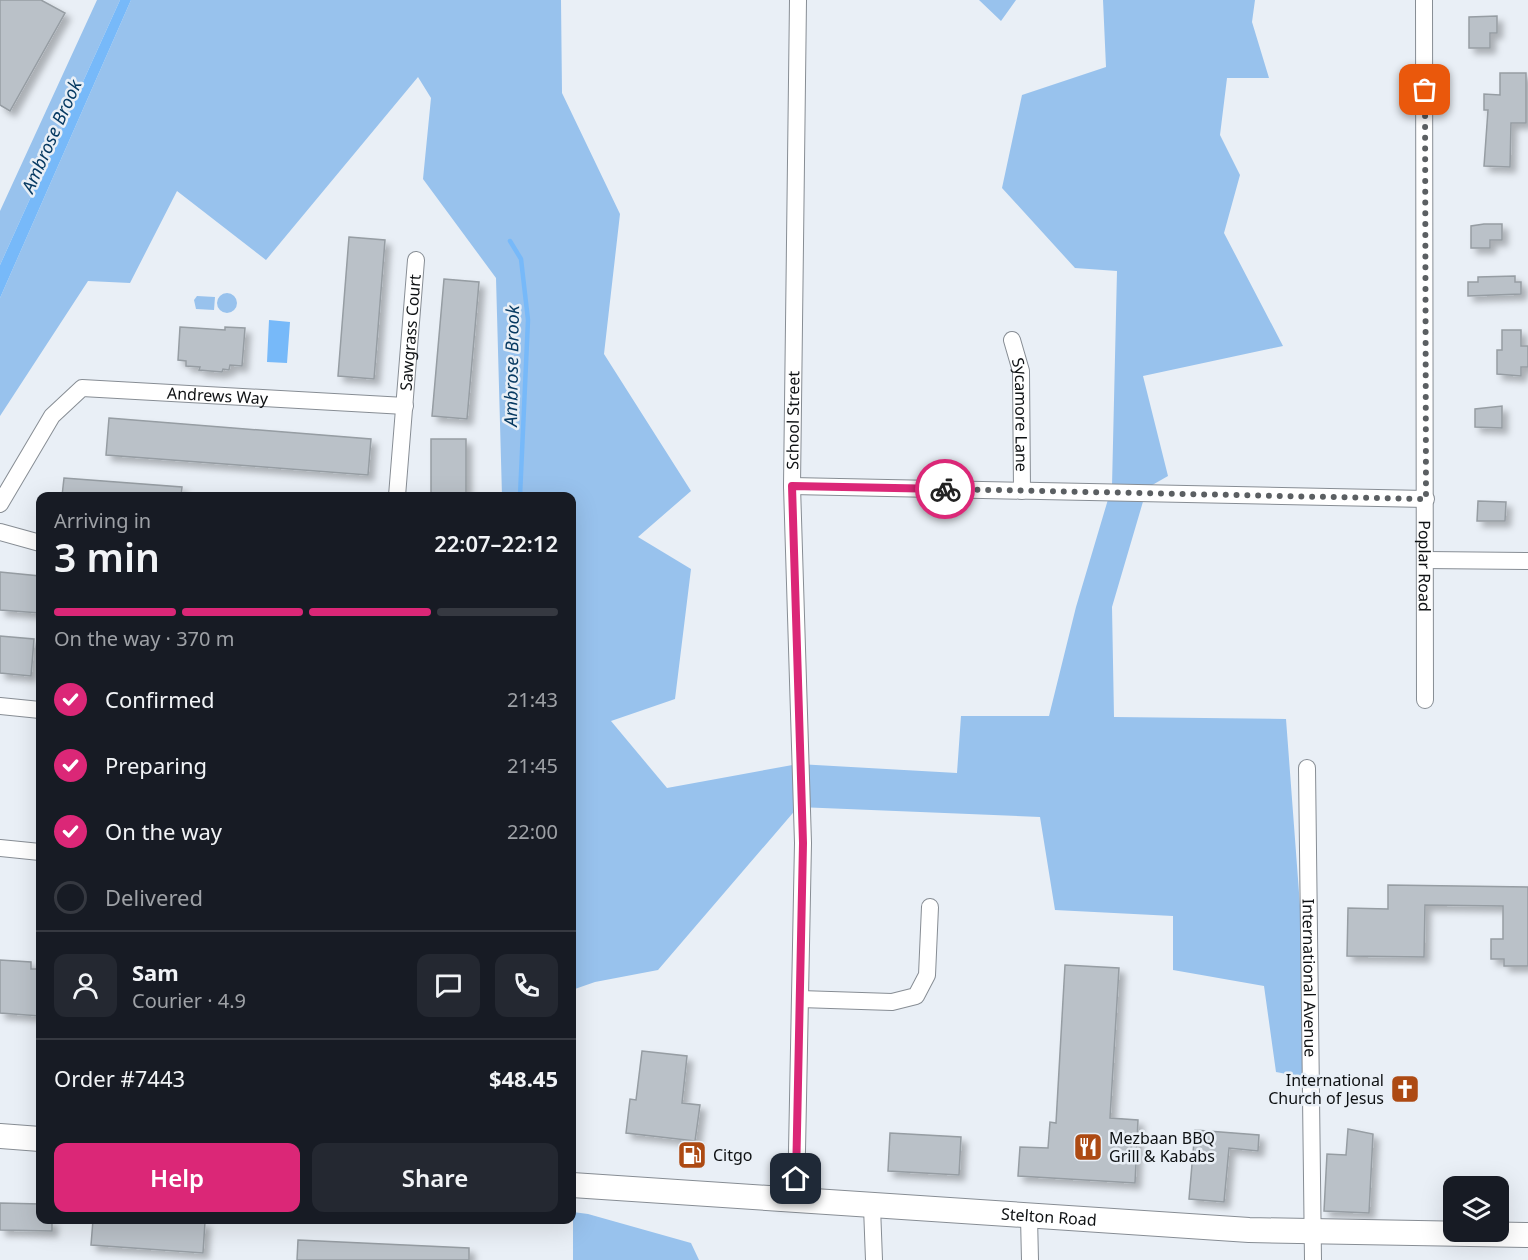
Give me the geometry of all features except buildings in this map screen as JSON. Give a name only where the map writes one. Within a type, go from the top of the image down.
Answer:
[{"type":"main road","points":[[0,1136],[36,1139]]},
{"type":"main road","name":"Stelton Road","points":[[576,1185],[1029,1217],[1312,1232],[1528,1235]]},
{"type":"street","name":"School Street","points":[[796,1202],[803,843],[792,486],[798,0]]},
{"type":"street","name":"Poplar Road","points":[[1424,0],[1425,700]]},
{"type":"street","name":"Sawgrass Court","points":[[405,406],[416,260]]},
{"type":"street","name":"Sycamore Lane","points":[[1012,340],[1021,371],[1022,491]]},
{"type":"street","name":"Andrews Way","points":[[0,504],[52,416],[82,388],[405,406]]},
{"type":"street","points":[[397,492],[405,406]]},
{"type":"street","points":[[792,486],[1426,499]]},
{"type":"street","points":[[0,532],[36,542]]},
{"type":"street","points":[[1426,560],[1528,561]]},
{"type":"street","points":[[0,706],[36,710]]},
{"type":"street","name":"International Avenue","points":[[1307,768],[1312,1260]]},
{"type":"street","points":[[0,848],[36,852]]},
{"type":"street","points":[[800,999],[892,1002],[916,996],[927,975],[930,907]]},
{"type":"street","points":[[872,1207],[874,1260]]},
{"type":"street","points":[[1029,1217],[1030,1260]]},
{"type":"shaded area","points":[[97,0],[120,0],[0,265],[0,211]]},
{"type":"shaded area","points":[[120,0],[131,0],[0,298],[0,265]]},
{"type":"shaded area","points":[[131,0],[561,0],[562,93],[620,214],[604,354],[691,491],[638,537],[691,569],[675,699],[611,721],[667,788],[798,764],[957,773],[961,716],[1049,716],[1076,607],[1112,486],[1117,271],[1075,268],[1002,188],[1022,95],[1106,67],[1103,0],[1255,0],[1252,22],[1269,78],[1227,78],[1220,135],[1240,175],[1224,233],[1283,346],[1143,376],[1168,476],[1147,488],[1112,607],[1114,717],[1286,719],[1313,1079],[1276,1072],[1264,986],[1173,970],[1173,916],[1055,910],[1040,817],[798,807],[658,970],[595,982],[576,989],[576,492],[502,492],[496,278],[423,179],[431,98],[418,77],[266,260],[177,191],[130,283],[88,281],[0,416],[0,298]]},
{"type":"shaded area","points":[[979,0],[1016,0],[1001,21]]},
{"type":"shaded area","points":[[223,293],[231,293],[237,299],[237,307],[231,313],[223,313],[217,307],[217,299]]},
{"type":"shaded area","points":[[197,296],[215,297],[214,310],[196,309],[194,300]]},
{"type":"shaded area","points":[[269,320],[290,322],[287,363],[267,362]]},
{"type":"shaded area","points":[[576,1212],[691,1243],[699,1260],[573,1260],[573,1224],[576,1224]]},
{"type":"waterway","name":"Ambrose Brook","points":[[510,241],[521,259],[528,320],[520,492]]},
{"type":"way so far","points":[[945,489],[1426,499],[1425,90]]},
{"type":"place","name":"International Church of Jesus","points":[[1405,1089]]},
{"type":"place","name":"Mezbaan BBQ Grill & Kababs","points":[[1088,1147]]},
{"type":"place","name":"Citgo","points":[[692,1155]]},
{"type":"route","points":[[796,1179],[803,843],[792,486],[945,489]]}]
